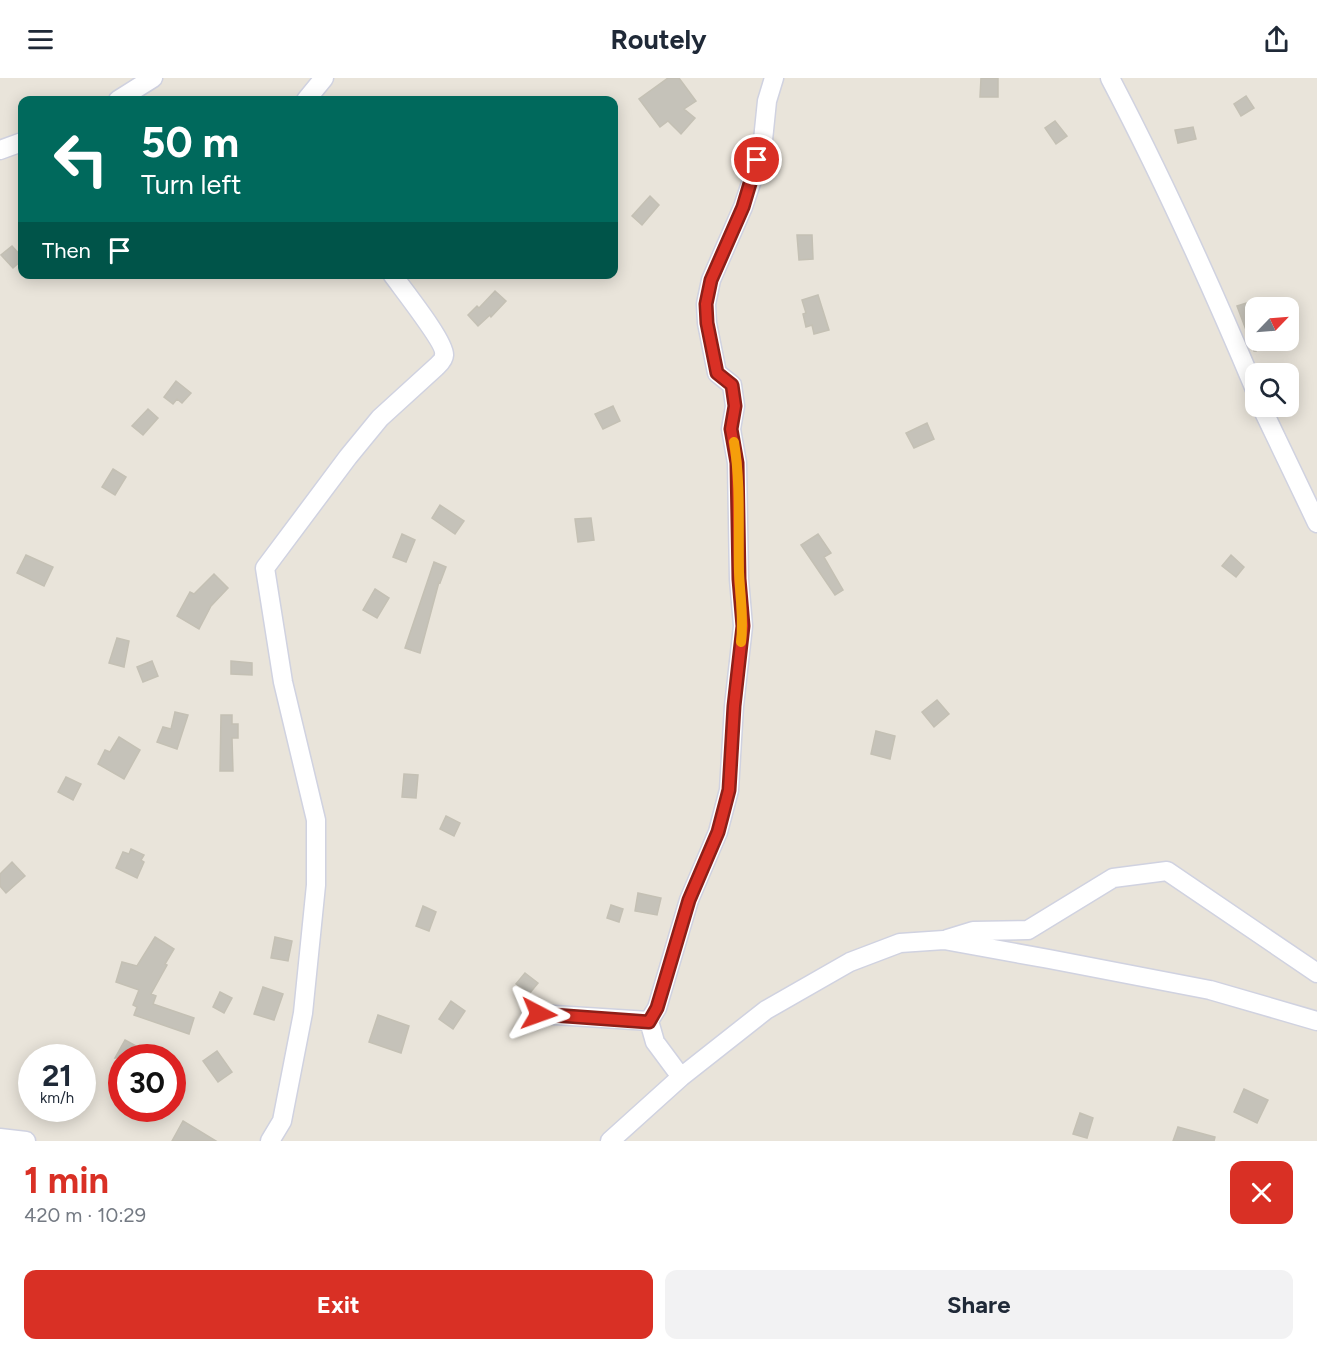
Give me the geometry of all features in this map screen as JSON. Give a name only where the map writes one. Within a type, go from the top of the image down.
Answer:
[{"type":"street","points":[[124,96],[153,78]]},
{"type":"street","points":[[309,96],[324,78]]},
{"type":"street","points":[[681,1077],[658,1048],[649,1022],[657,1008],[689,900],[718,832],[729,790],[734,706],[743,626],[739,579],[737,463],[731,429],[735,406],[732,385],[717,373],[707,323],[706,304],[711,280],[752,180],[763,140],[767,101],[774,78]]},
{"type":"street","points":[[1110,78],[1153,159],[1245,366]]},
{"type":"street","points":[[0,150],[18,143]]},
{"type":"street","points":[[270,1141],[282,1121],[303,1013],[316,885],[316,820],[283,682],[265,568],[380,418],[444,357],[444,351],[434,333],[396,279]]},
{"type":"street","points":[[1267,417],[1317,523]]},
{"type":"street","points":[[610,1141],[681,1077],[766,1010],[850,962],[900,943],[945,940],[973,931],[1028,930],[1113,878],[1167,871],[1317,973]]},
{"type":"street","points":[[945,940],[1210,990],[1317,1021]]},
{"type":"street","points":[[539,1014],[649,1022]]},
{"type":"street","points":[[0,1138],[26,1141]]},
{"type":"building","points":[[668,78],[679,78],[696,101],[684,109],[695,118],[681,134],[668,121],[660,127],[639,99]]},
{"type":"building","points":[[981,78],[998,78],[998,97],[980,97]]},
{"type":"building","points":[[1246,96],[1254,108],[1241,116],[1234,104]]},
{"type":"building","points":[[1055,121],[1067,136],[1056,144],[1045,128]]},
{"type":"building","points":[[1193,127],[1196,139],[1178,143],[1175,130]]},
{"type":"building","points":[[650,196],[659,205],[642,225],[632,216]]},
{"type":"building","points":[[797,235],[812,235],[813,259],[799,260]]},
{"type":"building","points":[[12,246],[18,253],[18,264],[13,268],[1,255]]},
{"type":"building","points":[[495,291],[506,301],[491,317],[490,315],[478,326],[468,315],[477,306],[479,308]]},
{"type":"building","points":[[818,295],[829,330],[814,334],[812,325],[806,327],[803,314],[806,313],[802,300]]},
{"type":"building","points":[[1245,303],[1245,327],[1237,306]]},
{"type":"building","points":[[176,381],[191,393],[182,403],[177,399],[173,404],[164,397]]},
{"type":"building","points":[[613,406],[620,421],[603,429],[595,414]]},
{"type":"building","points":[[148,409],[158,418],[143,435],[132,426]]},
{"type":"building","points":[[927,423],[934,439],[914,448],[906,433]]},
{"type":"building","points":[[113,469],[126,477],[115,495],[102,487]]},
{"type":"building","points":[[440,505],[464,521],[455,534],[432,518]]},
{"type":"building","points":[[591,518],[594,540],[578,542],[575,519]]},
{"type":"building","points":[[402,534],[415,540],[406,562],[393,557]]},
{"type":"building","points":[[818,534],[831,553],[824,557],[843,590],[835,595],[801,545]]},
{"type":"building","points":[[26,555],[53,567],[44,586],[17,573]]},
{"type":"building","points":[[1231,555],[1244,567],[1236,577],[1222,566]]},
{"type":"building","points":[[434,562],[446,567],[439,582],[420,653],[405,648]]},
{"type":"building","points":[[214,574],[228,588],[211,606],[199,629],[177,616],[190,592],[194,594]]},
{"type":"building","points":[[375,589],[389,598],[377,618],[363,610]]},
{"type":"building","points":[[117,638],[129,641],[124,667],[109,663]]},
{"type":"building","points":[[152,661],[158,676],[143,682],[137,667]]},
{"type":"building","points":[[231,661],[252,663],[252,675],[231,674]]},
{"type":"building","points":[[937,700],[949,714],[934,727],[922,712]]},
{"type":"building","points":[[175,712],[188,715],[177,749],[157,742],[163,727],[171,729]]},
{"type":"building","points":[[221,715],[232,715],[232,724],[238,724],[238,738],[232,738],[233,771],[220,771]]},
{"type":"building","points":[[876,731],[895,736],[890,759],[871,754]]},
{"type":"building","points":[[119,737],[140,750],[124,779],[98,764],[105,750],[110,752]]},
{"type":"building","points":[[404,774],[418,775],[416,798],[402,797]]},
{"type":"building","points":[[66,777],[81,784],[73,800],[58,792]]},
{"type":"building","points":[[446,816],[460,823],[454,836],[440,829]]},
{"type":"building","points":[[131,849],[144,855],[141,860],[144,862],[137,878],[116,868],[123,852],[129,854]]},
{"type":"building","points":[[12,862],[25,876],[6,893],[0,886],[0,874]]},
{"type":"building","points":[[638,893],[661,898],[657,915],[635,911]]},
{"type":"building","points":[[611,905],[623,909],[619,922],[607,918]]},
{"type":"building","points":[[423,906],[436,912],[429,931],[416,926]]},
{"type":"building","points":[[155,937],[174,949],[151,994],[156,996],[153,1004],[194,1018],[189,1034],[134,1015],[137,1007],[133,1005],[139,990],[116,982],[122,962],[137,966]]},
{"type":"building","points":[[275,937],[292,941],[288,961],[271,958]]},
{"type":"building","points":[[525,973],[538,983],[529,994],[516,984]]},
{"type":"building","points":[[263,987],[283,994],[274,1020],[254,1014]]},
{"type":"building","points":[[220,992],[232,998],[224,1013],[213,1007]]},
{"type":"building","points":[[451,1001],[465,1011],[453,1029],[439,1019]]},
{"type":"building","points":[[378,1015],[409,1026],[401,1053],[369,1042]]},
{"type":"building","points":[[217,1051],[232,1072],[218,1082],[203,1061]]},
{"type":"building","points":[[1244,1089],[1268,1100],[1257,1123],[1234,1112]]},
{"type":"building","points":[[1080,1113],[1093,1118],[1087,1138],[1073,1134]]},
{"type":"building","points":[[182,1122],[185,1122],[216,1141],[172,1141]]},
{"type":"building","points":[[1178,1127],[1215,1137],[1214,1141],[1173,1141]]},
{"type":"slow traffic","points":[[734,442],[737,463],[739,579],[743,626],[741,642]]},
{"type":"route","points":[[539,1014],[649,1022],[657,1008],[689,900],[718,832],[724,811],[729,790],[730,751],[743,626],[739,579],[737,463],[731,429],[735,406],[732,385],[717,373],[707,323],[706,304],[711,280],[743,207],[757,160]]}]
